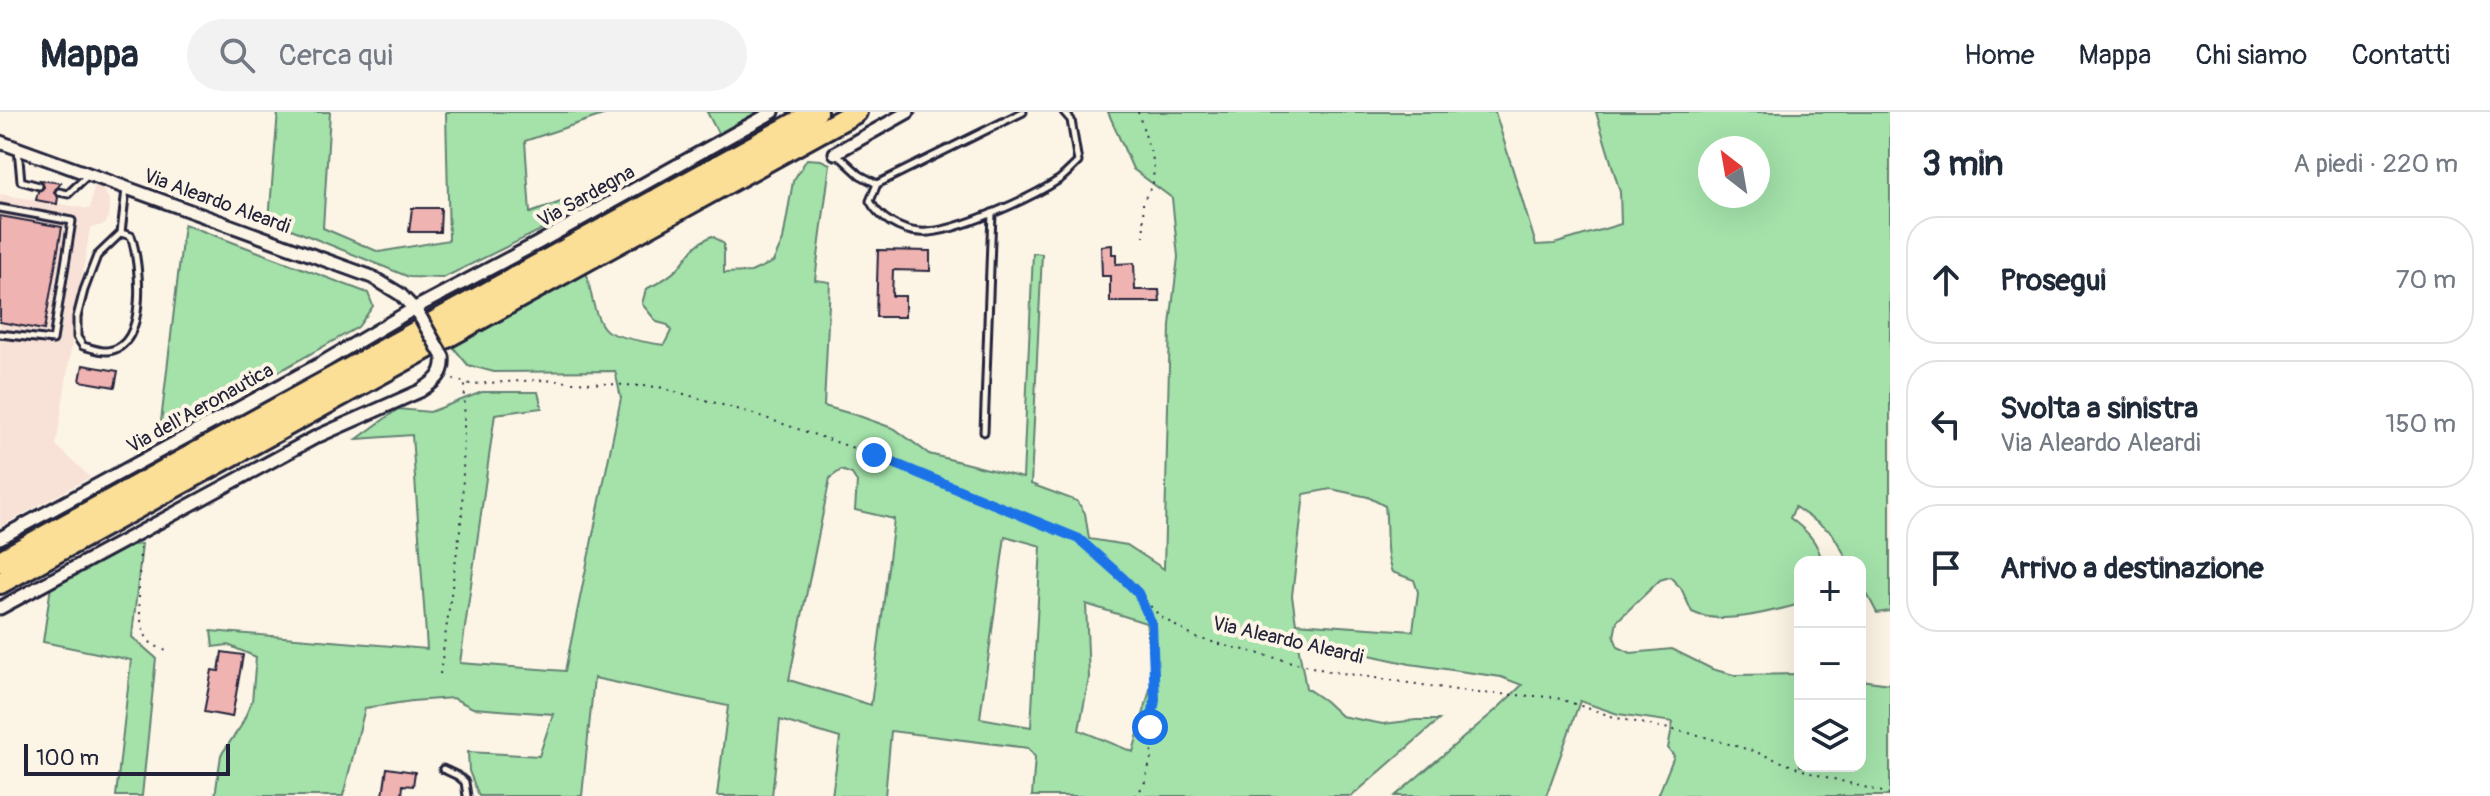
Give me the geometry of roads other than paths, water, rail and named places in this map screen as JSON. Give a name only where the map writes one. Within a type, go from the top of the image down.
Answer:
[{"type":"highway","points":[[0,561],[816,112]]},
{"type":"highway","points":[[0,583],[856,112]]},
{"type":"street","name":"Via Sardegna","points":[[418,313],[773,112]]},
{"type":"street","points":[[835,153],[908,112]]},
{"type":"street","name":"Via Aleardo Aleardi","points":[[0,142],[372,277],[400,294],[418,313]]},
{"type":"street","points":[[0,608],[316,437],[433,384],[442,373],[443,357],[418,313]]},
{"type":"street","name":"Via dell'Aeronautica","points":[[0,538],[418,313]]},
{"type":"lane","points":[[1023,112],[877,184],[870,201],[877,214],[919,233],[941,231],[992,213],[1061,178],[1078,162],[1071,120],[1064,112]]},
{"type":"lane","points":[[18,148],[21,181],[39,186]]},
{"type":"lane","points":[[835,153],[860,175],[877,184]]},
{"type":"lane","points":[[59,192],[68,194],[89,174]]},
{"type":"lane","points":[[121,233],[131,236],[136,249],[138,310],[133,332],[118,348],[106,352],[83,346],[77,337],[77,317],[97,256],[121,233],[126,187]]},
{"type":"lane","points":[[0,208],[72,221],[53,340],[0,334]]},
{"type":"lane","points":[[984,432],[992,213]]},
{"type":"lane","points":[[443,769],[465,782],[467,796]]}]
